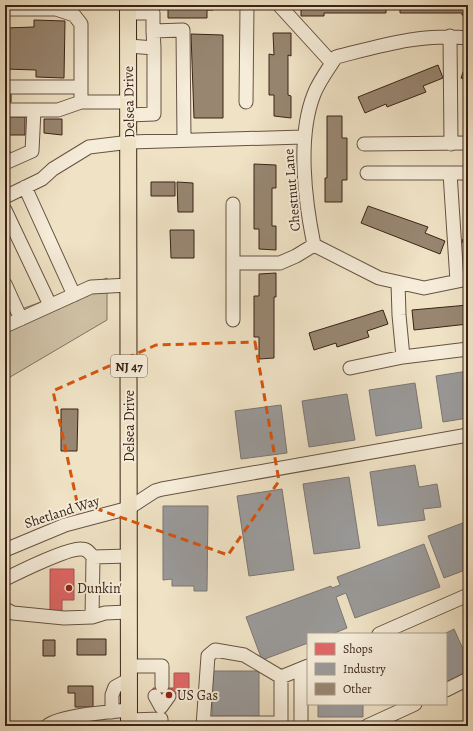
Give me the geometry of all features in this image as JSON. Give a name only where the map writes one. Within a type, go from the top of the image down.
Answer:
[{"type":"main road","name":"Delsea Drive","points":[[128,9],[130,142],[129,719]]},
{"type":"street","points":[[246,102],[247,5]]},
{"type":"street","points":[[279,5],[332,63],[336,57],[412,38],[450,36],[468,38]]},
{"type":"street","points":[[5,9],[56,9],[74,15],[81,24],[81,102]]},
{"type":"street","points":[[5,110],[58,110],[81,102],[129,108],[154,114],[153,9],[128,9]]},
{"type":"street","points":[[153,31],[183,30],[184,140]]},
{"type":"street","points":[[450,36],[451,144]]},
{"type":"street","points":[[129,46],[154,48]]},
{"type":"street","name":"Chestnut Lane","points":[[332,63],[314,93],[303,137],[308,218],[314,245],[379,278],[398,283],[424,288],[462,280]]},
{"type":"street","points":[[5,87],[81,87]]},
{"type":"street","points":[[5,163],[32,151],[34,110]]},
{"type":"street","name":"Chestnut Lane","points":[[5,197],[42,179],[53,169],[89,148],[130,142],[303,137]]},
{"type":"street","points":[[364,144],[468,143]]},
{"type":"street","points":[[367,173],[468,173]]},
{"type":"street","points":[[450,174],[462,280]]},
{"type":"street","points":[[25,187],[74,295]]},
{"type":"street","points":[[233,204],[233,320]]},
{"type":"street","points":[[5,210],[50,306]]},
{"type":"street","points":[[233,263],[280,263],[296,256],[314,245]]},
{"type":"street","points":[[398,283],[398,315],[403,357]]},
{"type":"street","points":[[5,284],[21,319]]},
{"type":"street","points":[[5,326],[91,287],[129,285]]},
{"type":"street","points":[[350,368],[403,357],[468,349]]},
{"type":"street","name":"Shetland Way","points":[[5,550],[65,525],[129,508],[155,491],[162,489],[468,435]]},
{"type":"street","points":[[5,578],[46,560],[79,548],[88,550],[93,556],[92,617]]},
{"type":"street","points":[[93,556],[129,556]]},
{"type":"street","points":[[381,633],[468,595]]},
{"type":"street","points":[[5,609],[14,613],[64,618],[92,617],[105,613],[128,612]]},
{"type":"street","points":[[215,650],[244,655],[282,677],[281,725],[203,725],[208,656],[215,650]]},
{"type":"street","points":[[47,726],[66,719],[112,712],[129,719],[162,698],[162,666],[128,673],[115,687],[112,696],[112,712]]},
{"type":"street","points":[[282,677],[305,667],[301,726]]},
{"type":"street","points":[[447,690],[468,679]]},
{"type":"street","points":[[367,726],[413,705]]},
{"type":"highlighted area","points":[[255,342],[279,481],[228,555],[77,502],[53,391],[156,345]]},
{"type":"shaded area","points":[[107,278],[107,320],[5,380],[5,315]]},
{"type":"building: Shops","points":[[50,569],[74,569],[74,600],[62,600],[62,612],[50,612]]},
{"type":"building: Shops","points":[[174,673],[189,673],[189,697],[153,697],[153,688],[174,688]]},
{"type":"building: Industry","points":[[468,371],[468,418],[443,422],[436,376]]},
{"type":"building: Industry","points":[[415,383],[422,428],[376,436],[369,390]]},
{"type":"building: Industry","points":[[347,394],[355,440],[309,447],[302,401]]},
{"type":"building: Industry","points":[[281,405],[287,453],[241,459],[235,411]]},
{"type":"building: Industry","points":[[415,465],[419,487],[437,484],[441,507],[423,509],[425,520],[378,526],[370,472]]},
{"type":"building: Industry","points":[[349,477],[360,548],[314,554],[303,484]]},
{"type":"building: Industry","points":[[282,489],[294,570],[249,576],[237,496]]},
{"type":"building: Industry","points":[[163,506],[208,506],[207,591],[194,591],[194,586],[172,586],[172,579],[163,580]]},
{"type":"building: Industry","points":[[468,521],[468,569],[444,578],[428,536]]},
{"type":"building: Industry","points":[[424,544],[440,587],[355,618],[346,593],[336,597],[347,628],[334,633],[307,633],[307,643],[262,660],[246,617],[331,586],[332,588],[340,585],[337,577]]},
{"type":"building: Industry","points":[[454,629],[468,660],[468,672],[447,682],[447,633]]},
{"type":"building: Industry","points":[[212,671],[259,671],[259,718],[212,718]]},
{"type":"building: Industry","points":[[318,705],[363,705],[363,717],[318,717]]},
{"type":"building: Other","points":[[168,5],[213,5],[213,10],[207,10],[207,18],[168,18]]},
{"type":"building: Other","points":[[301,5],[386,5],[386,13],[324,13],[324,16],[301,16]]},
{"type":"building: Other","points":[[400,5],[468,5],[468,15],[462,15],[462,13],[400,13]]},
{"type":"building: Other","points":[[34,20],[65,21],[64,78],[36,77],[36,70],[5,69],[5,28],[34,27]]},
{"type":"building: Other","points":[[273,33],[291,33],[291,56],[288,55],[288,95],[291,96],[291,118],[274,116],[274,95],[269,95],[269,54],[274,55]]},
{"type":"building: Other","points":[[191,34],[223,35],[223,118],[194,118]]},
{"type":"building: Other","points":[[467,61],[468,62],[468,80],[461,78]]},
{"type":"building: Other","points":[[438,65],[443,78],[423,86],[426,92],[387,107],[386,104],[365,113],[358,97]]},
{"type":"building: Other","points":[[5,94],[11,94],[11,102],[5,102]]},
{"type":"building: Other","points":[[327,116],[342,116],[342,138],[347,138],[347,180],[342,180],[342,202],[325,202],[325,178],[327,178]]},
{"type":"building: Other","points":[[5,117],[25,117],[25,135],[5,135]]},
{"type":"building: Other","points":[[44,119],[62,119],[62,135],[44,133]]},
{"type":"building: Other","points":[[5,151],[10,151],[10,155],[5,155]]},
{"type":"building: Other","points":[[254,164],[276,165],[276,188],[272,188],[272,226],[276,226],[276,250],[259,249],[259,229],[254,229]]},
{"type":"building: Other","points":[[151,182],[175,182],[175,196],[151,196]]},
{"type":"building: Other","points":[[177,182],[193,183],[193,212],[178,212]]},
{"type":"building: Other","points":[[368,206],[428,227],[425,233],[445,241],[440,254],[361,223]]},
{"type":"building: Other","points":[[170,230],[194,230],[194,258],[171,258]]},
{"type":"building: Other","points":[[468,237],[468,253],[467,253],[462,240]]},
{"type":"building: Other","points":[[276,273],[276,297],[274,297],[274,358],[259,359],[259,337],[254,337],[254,296],[259,296],[259,274]]},
{"type":"building: Other","points":[[468,305],[468,324],[414,330],[412,310]]},
{"type":"building: Other","points":[[383,310],[388,324],[367,331],[369,337],[337,347],[336,343],[314,350],[309,333]]},
{"type":"building: Other","points":[[61,409],[78,409],[77,451],[61,451]]},
{"type":"building: Other","points":[[77,639],[106,639],[106,655],[77,655]]},
{"type":"building: Other","points":[[43,640],[55,640],[55,656],[43,656]]},
{"type":"building: Other","points":[[68,686],[93,686],[93,707],[75,707],[75,693],[68,693]]},
{"type":"place","name":"Dunkin'","points":[[69,588]]},
{"type":"place","name":"US Gas","points":[[169,695]]}]
